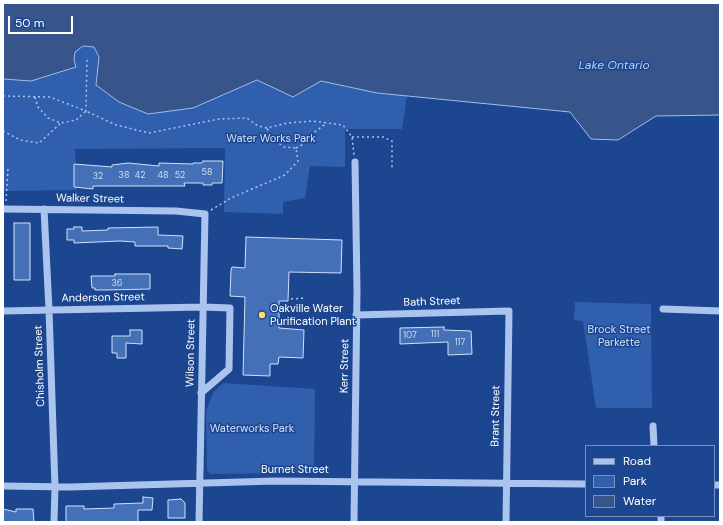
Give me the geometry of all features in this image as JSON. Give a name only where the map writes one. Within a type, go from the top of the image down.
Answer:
[{"type":"street","name":"Kerr Street","points":[[354,522],[356,315],[355,162]]},
{"type":"street","name":"Walker Street","points":[[4,209],[176,211],[205,214]]},
{"type":"street","name":"Chisholm Street","points":[[44,209],[55,487],[54,522]]},
{"type":"street","name":"Wilson Street","points":[[199,522],[198,482],[205,214]]},
{"type":"street","name":"Anderson Street","points":[[3,311],[203,307],[230,308],[230,369],[201,393]]},
{"type":"street","points":[[663,309],[720,311]]},
{"type":"street","name":"Bath Street","points":[[356,315],[509,311]]},
{"type":"street","name":"Brant Street","points":[[506,522],[509,311]]},
{"type":"street","points":[[653,426],[654,445]]},
{"type":"street","name":"Burnet Street","points":[[3,486],[55,487],[198,482],[585,484]]},
{"type":"path","points":[[3,131],[20,140],[39,143],[61,123],[76,120],[86,111],[87,57]]},
{"type":"path","points":[[3,96],[50,97],[116,125],[149,133],[219,119],[246,118],[258,126],[267,128],[287,122],[313,121],[343,125],[352,137],[355,162]]},
{"type":"path","points":[[35,97],[38,107],[48,118],[61,123]]},
{"type":"path","points":[[267,128],[271,138],[284,147],[296,148],[302,145],[308,137],[327,123]]},
{"type":"path","points":[[352,137],[383,137],[392,141],[392,170]]},
{"type":"path","points":[[205,214],[231,198],[285,175],[298,161],[296,148]]},
{"type":"path","points":[[4,209],[8,169]]},
{"type":"path","points":[[291,298],[306,298]]},
{"type":"green space","name":"Water Works Park","points":[[83,46],[94,47],[99,57],[96,85],[193,108],[257,80],[293,97],[321,81],[377,93],[407,96],[402,129],[345,129],[345,167],[310,166],[305,198],[283,202],[283,214],[224,212],[225,148],[75,149],[77,190],[3,191],[3,79],[31,81],[76,64],[74,60],[75,52]]},
{"type":"green space","name":"Brock Street Parkette","points":[[575,302],[651,304],[652,408],[596,408],[583,321],[574,320]]},
{"type":"green space","name":"Waterworks Park","points":[[223,383],[315,389],[314,473],[210,474],[207,470],[206,411],[213,393]]},
{"type":"water","name":"Lake Ontario","points":[[3,3],[720,3],[720,115],[656,116],[618,140],[591,139],[570,112],[377,93],[321,81],[293,97],[257,80],[193,108],[148,114],[119,102],[96,85],[99,57],[94,47],[83,46],[75,52],[74,60],[76,67],[31,81],[3,79]]},
{"type":"building","points":[[203,161],[223,161],[222,183],[203,185],[203,183],[184,183],[185,186],[93,186],[93,189],[74,187],[74,164],[112,167],[112,165],[128,163],[159,166],[159,163],[193,164],[202,163]]},
{"type":"building","points":[[14,223],[30,223],[30,280],[14,280]]},
{"type":"building","points":[[74,227],[82,227],[82,231],[108,230],[108,228],[158,227],[158,235],[183,236],[182,249],[168,248],[168,246],[135,246],[135,242],[120,241],[74,243],[74,240],[67,240],[67,229],[74,229]]},
{"type":"building","name":"Oakville Water Purification Plant","points":[[246,237],[342,240],[341,273],[289,272],[288,301],[279,301],[279,328],[304,330],[303,358],[279,357],[278,364],[270,364],[270,376],[243,375],[245,297],[230,296],[232,267],[245,268]]},
{"type":"building","points":[[115,274],[150,274],[150,289],[95,290],[95,288],[92,288],[91,276],[115,276]]},
{"type":"building","points":[[444,327],[444,330],[471,331],[472,354],[448,355],[448,342],[400,344],[400,328]]},
{"type":"building","points":[[130,330],[142,330],[142,344],[126,343],[126,358],[117,358],[117,353],[112,353],[112,336],[130,336]]},
{"type":"building","points":[[143,497],[153,498],[152,510],[138,510],[138,522],[66,522],[66,506],[84,506],[84,509],[114,508],[114,504],[143,503]]},
{"type":"building","points":[[181,499],[185,503],[185,518],[168,518],[168,500]]},
{"type":"building","points":[[3,509],[16,512],[16,509],[33,509],[34,522],[3,522]]},
{"type":"place","name":"Oakville Water Purification Plant","points":[[262,315]]}]
